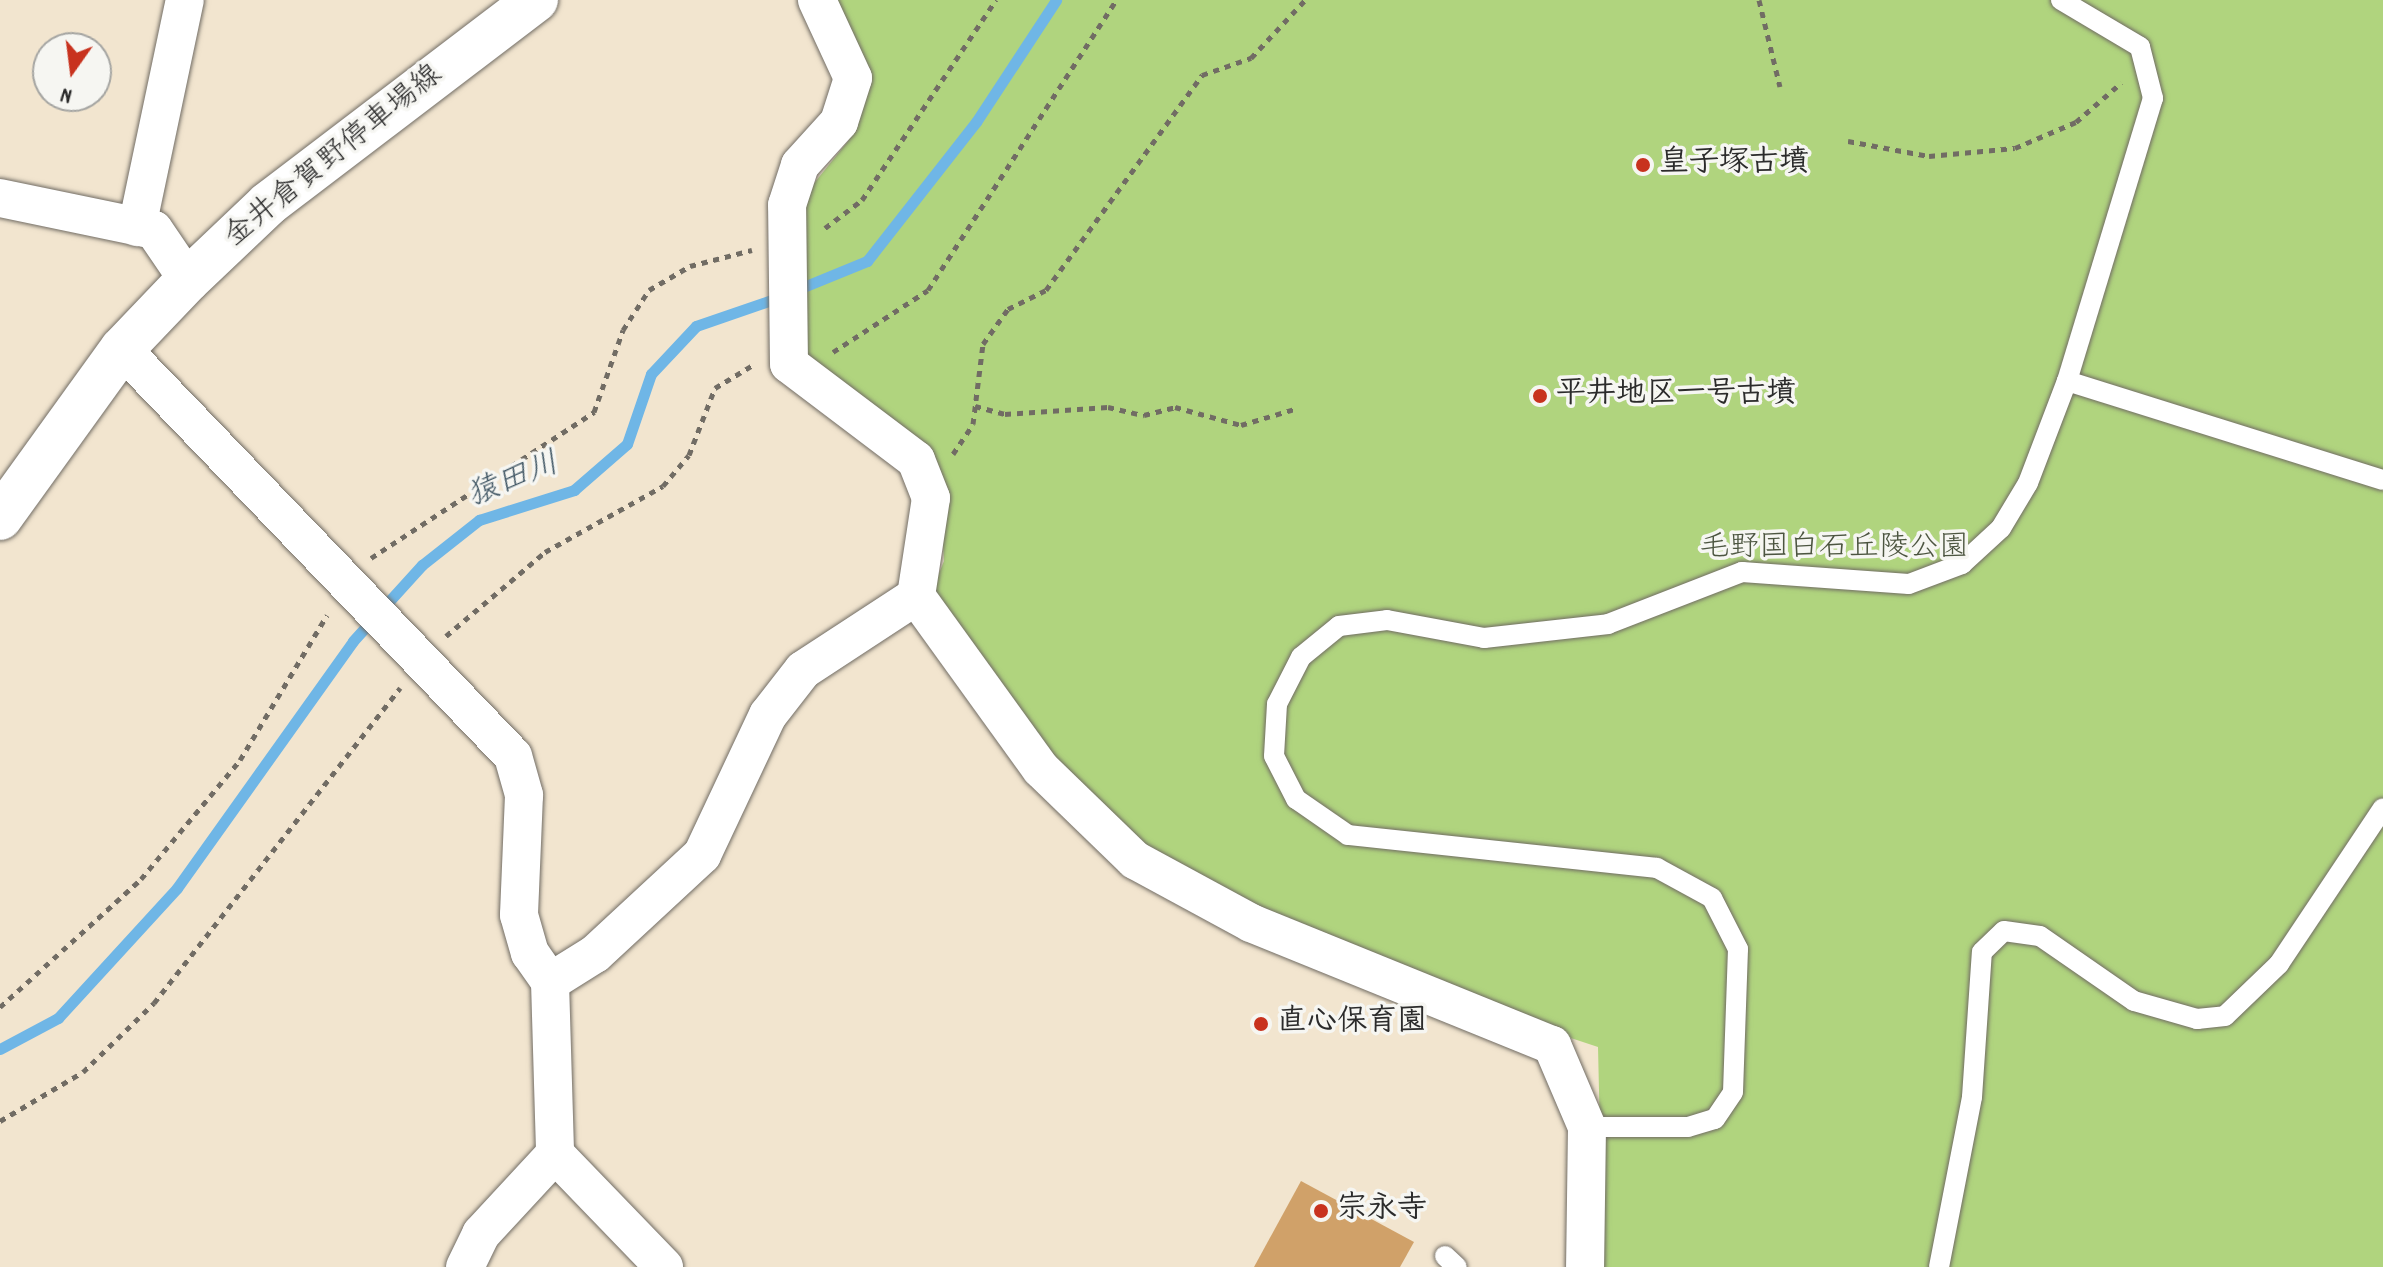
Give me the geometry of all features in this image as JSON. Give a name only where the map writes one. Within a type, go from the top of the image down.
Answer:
[{"type":"main road","name":"金井倉賀野停車場線","points":[[0,518],[122,349],[188,280],[268,204],[536,0]]},
{"type":"street","points":[[137,227],[185,0]]},
{"type":"street","points":[[817,0],[853,78],[839,122],[800,165],[787,205],[789,364],[796,376],[880,426],[916,460],[928,491],[916,596],[1041,769],[1135,860],[1251,923],[1552,1045],[1587,1127],[1585,1267]]},
{"type":"street","points":[[0,198],[154,230],[188,280]]},
{"type":"street","points":[[122,349],[423,658],[513,756],[524,795],[519,915],[530,953],[550,982],[555,1154],[664,1267]]},
{"type":"street","points":[[550,982],[595,954],[702,855],[768,715],[803,670],[916,596]]},
{"type":"street","points":[[465,1267],[481,1234],[555,1154]]},
{"type":"lane","points":[[1587,1127],[1688,1127],[1715,1119],[1733,1092],[1738,949],[1712,898],[1657,868],[1348,835],[1296,799],[1274,756],[1277,704],[1301,657],[1339,626],[1387,620],[1484,638],[1608,624],[1742,572],[1790,572],[1869,587],[1909,584],[1962,564],[2001,528],[2028,483],[2067,381],[2153,98],[2140,47],[2061,0]]},
{"type":"lane","points":[[2067,381],[2383,480]]},
{"type":"lane","points":[[1939,1267],[1970,1111],[1982,952],[2004,931],[2040,936],[2134,1001],[2197,1019],[2225,1016],[2279,964],[2383,808]]},
{"type":"path","points":[[786,248],[862,200],[996,0]]},
{"type":"path","points":[[0,1121],[83,1072],[154,1003],[423,658],[545,552],[663,486],[689,455],[715,388],[753,365],[789,364],[832,352],[928,290],[1116,0]]},
{"type":"path","points":[[928,491],[973,424],[983,344],[1008,309],[1046,290],[1202,75],[1251,58],[1305,0]]},
{"type":"path","points":[[1759,0],[1780,87]]},
{"type":"path","points":[[1848,141],[1929,156],[2015,148],[2076,122],[2146,61]]},
{"type":"path","points":[[975,406],[1005,414],[1108,407],[1144,415],[1175,407],[1241,425],[1298,408]]},
{"type":"green space","name":"毛野国白石丘陵公園","points":[[835,0],[2383,0],[2383,1267],[1603,1267],[1598,1047],[1432,992],[1136,853],[1046,762],[929,598],[944,561],[940,492],[796,362],[794,208],[849,140],[872,78]]},
{"type":"building","name":"宗永寺","points":[[1301,1181],[1414,1242],[1400,1267],[1254,1267]]},
{"type":"waterway","name":"猿田川","points":[[796,290],[867,261],[976,122],[1056,0]]},
{"type":"waterway","name":"猿田川","points":[[0,1049],[58,1018],[177,888],[353,641],[422,565],[479,520],[574,490],[627,444],[651,374],[696,326],[780,297]]},
{"type":"place","name":"皇子塚古墳","points":[[1643,165]]},
{"type":"place","name":"平井地区一号古墳","points":[[1540,396]]},
{"type":"place","name":"直心保育園","points":[[1261,1024]]},
{"type":"place","name":"宗永寺","points":[[1321,1211]]}]
